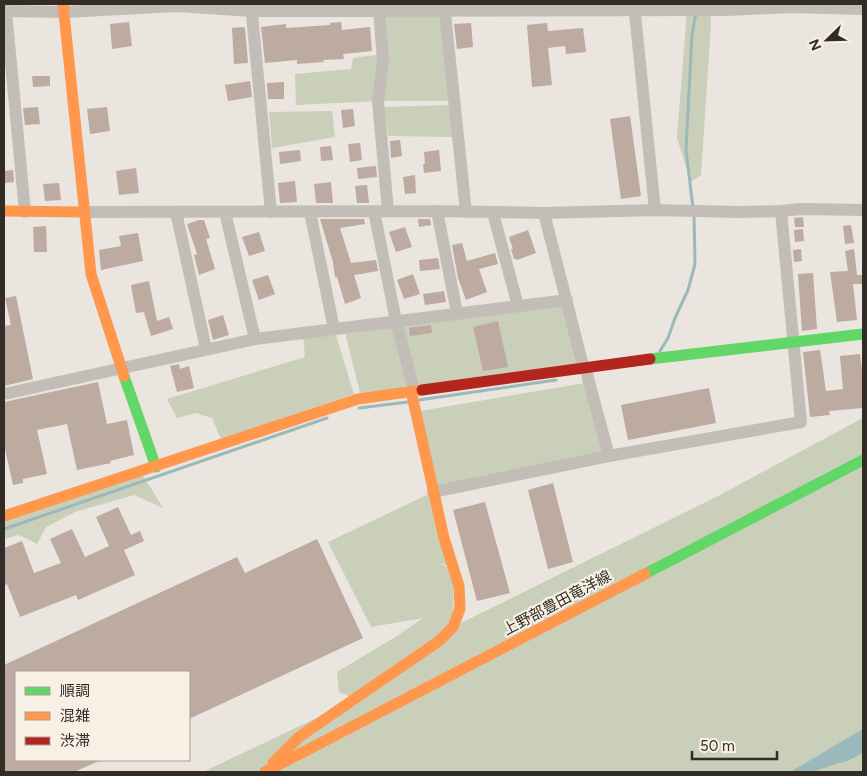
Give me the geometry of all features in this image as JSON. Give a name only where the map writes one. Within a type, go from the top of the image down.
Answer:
[{"type":"street","points":[[25,212],[5,11],[177,6],[379,11],[444,7],[634,7],[728,10],[791,7],[863,8]]},
{"type":"street","points":[[252,7],[271,212]]},
{"type":"street","points":[[444,7],[466,212]]},
{"type":"street","points":[[634,7],[655,210]]},
{"type":"street","points":[[64,8],[91,274],[156,467]]},
{"type":"street","points":[[379,11],[384,60],[378,101],[388,211]]},
{"type":"street","points":[[4,211],[437,211],[544,213],[655,210],[863,210]]},
{"type":"street","points":[[265,772],[278,756],[298,737],[439,640],[453,627],[460,609],[459,586],[433,492],[374,211]]},
{"type":"street","points":[[437,211],[457,313]]},
{"type":"street","points":[[433,492],[610,456],[801,422],[781,211]]},
{"type":"street","points":[[176,212],[206,349]]},
{"type":"street","points":[[225,212],[255,339]]},
{"type":"street","points":[[310,212],[334,329]]},
{"type":"street","points":[[493,213],[518,306]]},
{"type":"street","points":[[544,213],[582,362],[610,456]]},
{"type":"street","points":[[4,394],[255,339],[567,300]]},
{"type":"street","points":[[4,516],[358,399],[585,367],[863,334]]},
{"type":"street","name":"上野部豊田竜洋線","points":[[265,772],[863,460]]},
{"type":"green space","points":[[687,10],[710,10],[711,24],[701,175],[691,182],[677,138]]},
{"type":"green space","points":[[379,11],[440,11],[449,101],[378,101],[296,105],[295,74],[351,69],[353,58],[383,54]]},
{"type":"green space","points":[[451,105],[453,137],[388,136],[384,107]]},
{"type":"green space","points":[[332,111],[335,137],[272,148],[269,112]]},
{"type":"green space","points":[[567,300],[581,367],[360,393],[344,328]]},
{"type":"green space","points":[[334,329],[354,394],[221,439],[212,418],[196,413],[177,418],[167,399],[305,357],[303,333]]},
{"type":"green space","points":[[585,383],[605,457],[432,488],[420,411]]},
{"type":"green space","points":[[863,418],[863,772],[203,772],[350,702],[354,698],[339,692],[337,672],[423,618],[371,627],[328,542],[433,492],[453,567],[438,563],[454,570],[453,627],[718,496]]},
{"type":"green space","points":[[141,472],[163,508],[134,495],[75,512],[46,527],[37,544],[19,535],[4,539],[4,516]]},
{"type":"water","points":[[863,729],[863,753],[845,762],[813,772],[790,772]]},
{"type":"building","points":[[129,22],[132,46],[112,49],[110,24]]},
{"type":"building","points":[[341,22],[342,30],[370,27],[372,51],[343,54],[344,59],[323,60],[324,62],[297,64],[297,60],[265,63],[261,27],[286,24],[286,28],[330,25],[330,23]]},
{"type":"building","points":[[471,23],[473,47],[457,49],[454,24]]},
{"type":"building","points":[[547,23],[548,31],[583,28],[586,52],[566,54],[565,46],[548,48],[552,85],[532,87],[527,25]]},
{"type":"building","points":[[232,28],[245,28],[248,63],[234,64]]},
{"type":"building","points":[[32,76],[50,76],[50,86],[33,87]]},
{"type":"building","points":[[250,81],[252,97],[228,101],[225,85]]},
{"type":"building","points":[[284,82],[284,99],[268,99],[267,83]]},
{"type":"building","points":[[38,107],[40,124],[25,125],[23,108]]},
{"type":"building","points":[[107,107],[110,131],[90,134],[87,109]]},
{"type":"building","points":[[353,109],[355,126],[343,128],[341,110]]},
{"type":"building","points":[[630,116],[641,196],[621,199],[610,119]]},
{"type":"building","points":[[400,140],[402,156],[391,158],[390,141]]},
{"type":"building","points":[[360,143],[362,160],[350,162],[348,144]]},
{"type":"building","points":[[331,146],[333,160],[321,161],[320,147]]},
{"type":"building","points":[[300,150],[301,161],[280,164],[279,152]]},
{"type":"building","points":[[439,150],[441,171],[424,173],[424,152]]},
{"type":"building","points":[[376,166],[377,177],[358,179],[357,168]]},
{"type":"building","points":[[136,168],[139,193],[119,195],[116,171]]},
{"type":"building","points":[[13,170],[14,182],[5,183],[4,171]]},
{"type":"building","points":[[415,175],[416,193],[405,194],[403,177]]},
{"type":"building","points":[[295,181],[297,202],[280,203],[278,183]]},
{"type":"building","points":[[331,182],[333,203],[316,203],[314,184]]},
{"type":"building","points":[[59,183],[61,200],[45,201],[43,184]]},
{"type":"building","points":[[367,185],[369,203],[357,203],[355,186]]},
{"type":"building","points":[[803,217],[804,227],[795,227],[794,218]]},
{"type":"building","points":[[320,219],[364,219],[365,224],[340,228],[351,263],[376,260],[378,271],[354,275],[361,298],[345,304],[337,277],[335,277],[333,262]]},
{"type":"building","points":[[418,219],[430,219],[431,225],[419,227]]},
{"type":"building","points":[[204,220],[210,238],[206,239],[215,269],[199,275],[194,255],[197,254],[187,224]]},
{"type":"building","points":[[851,225],[854,243],[845,244],[843,226]]},
{"type":"building","points":[[46,226],[47,252],[34,252],[33,227]]},
{"type":"building","points":[[405,227],[412,247],[396,252],[389,232]]},
{"type":"building","points":[[803,229],[804,241],[795,242],[794,230]]},
{"type":"building","points":[[528,230],[536,253],[517,260],[514,259],[509,237]]},
{"type":"building","points":[[259,232],[265,251],[249,256],[242,237]]},
{"type":"building","points":[[138,233],[143,261],[101,270],[99,250],[121,246],[119,236]]},
{"type":"building","points":[[462,243],[467,261],[495,253],[498,264],[479,269],[487,292],[466,300],[458,278],[452,245]]},
{"type":"building","points":[[801,249],[802,261],[794,262],[793,250]]},
{"type":"building","points":[[854,249],[857,275],[863,275],[863,284],[853,284],[857,320],[837,322],[830,272],[848,271],[845,251]]},
{"type":"building","points":[[438,258],[440,269],[420,271],[419,260]]},
{"type":"building","points":[[813,273],[817,329],[802,331],[798,274]]},
{"type":"building","points":[[413,274],[420,294],[404,299],[397,280]]},
{"type":"building","points":[[268,275],[275,294],[259,300],[252,280]]},
{"type":"building","points":[[149,281],[157,321],[169,317],[173,329],[151,336],[144,312],[136,313],[131,285]]},
{"type":"building","points":[[444,291],[446,302],[425,305],[423,294]]},
{"type":"building","points":[[16,296],[33,379],[4,386],[4,326],[11,325],[5,298]]},
{"type":"building","points":[[223,315],[229,335],[213,340],[208,320]]},
{"type":"building","points":[[498,321],[508,367],[483,371],[473,327]]},
{"type":"building","points":[[431,325],[432,333],[410,336],[409,328]]},
{"type":"building","points":[[820,350],[826,391],[843,389],[840,356],[860,354],[863,379],[863,408],[829,411],[830,415],[810,417],[803,352]]},
{"type":"building","points":[[179,364],[180,369],[189,366],[194,388],[177,392],[170,366]]},
{"type":"building","points":[[98,382],[107,424],[127,420],[134,455],[110,461],[111,463],[77,470],[67,424],[37,430],[47,474],[23,479],[23,483],[13,485],[4,445],[4,402]]},
{"type":"building","points":[[709,388],[716,423],[628,440],[621,405]]},
{"type":"building","points":[[553,483],[573,562],[548,569],[528,490]]},
{"type":"building","points":[[485,502],[510,593],[477,601],[453,510]]},
{"type":"building","points":[[118,507],[131,535],[140,531],[144,541],[124,550],[135,575],[78,600],[76,595],[20,617],[7,584],[4,586],[4,548],[22,541],[34,573],[61,563],[50,539],[72,529],[85,557],[109,546],[96,517]]},
{"type":"building","points":[[317,539],[363,638],[190,719],[190,671],[15,671],[15,761],[99,761],[74,772],[4,772],[4,665],[237,557],[245,573]]},
{"type":"waterway","points":[[693,208],[686,150],[692,34],[696,13]]},
{"type":"waterway","points":[[660,351],[668,338],[688,290],[695,264],[694,214]]},
{"type":"waterway","points":[[419,400],[556,380]]},
{"type":"waterway","points":[[359,408],[408,402]]},
{"type":"waterway","points":[[4,529],[327,418]]},
{"type":"traffic: fast","points":[[650,359],[863,334]]},
{"type":"traffic: fast","points":[[124,376],[156,467]]},
{"type":"traffic: fast","points":[[645,574],[863,460]]},
{"type":"traffic: slow","points":[[63,4],[91,274],[124,376]]},
{"type":"traffic: slow","points":[[4,211],[84,212]]},
{"type":"traffic: slow","points":[[4,516],[358,399],[422,390]]},
{"type":"traffic: slow","points":[[273,763],[299,737],[439,641],[453,627],[460,609],[459,586],[444,538],[411,391]]},
{"type":"traffic: slow","points":[[265,772],[645,574]]},
{"type":"traffic: jam","points":[[422,390],[650,359]]}]
